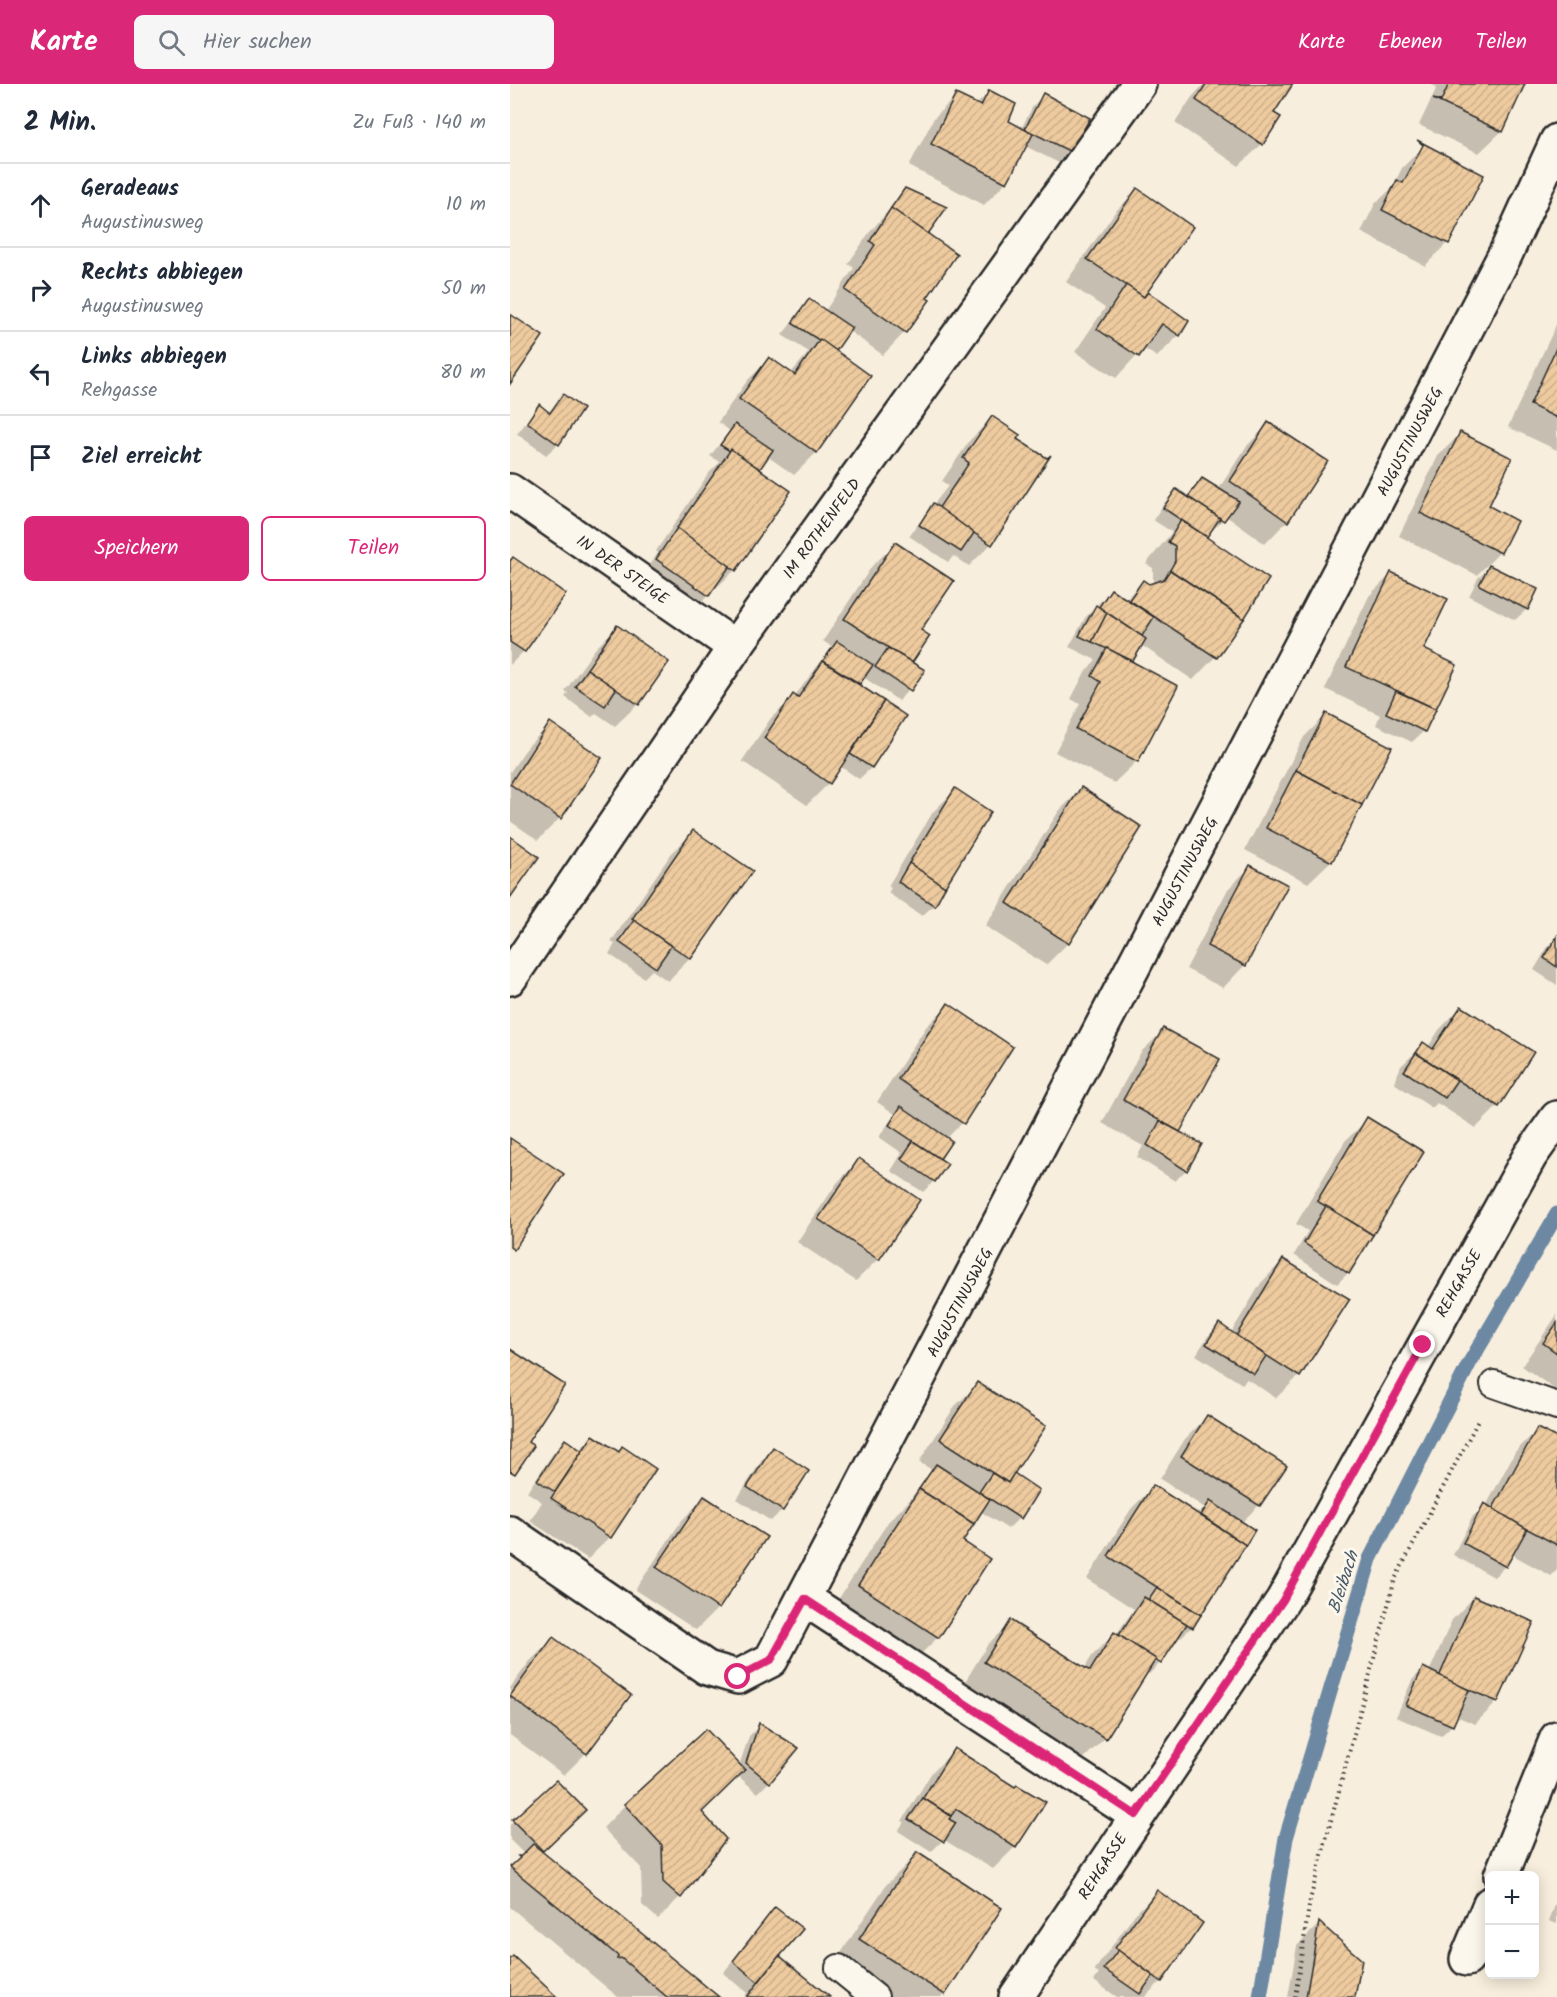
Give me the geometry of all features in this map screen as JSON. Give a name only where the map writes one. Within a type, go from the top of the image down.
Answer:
[{"type":"street","name":"IM ROTHENFELD","points":[[510,978],[735,647],[1139,84]]},
{"type":"street","name":"AUGUSTINUSWEG","points":[[510,1533],[707,1668],[738,1677],[771,1660],[805,1599],[1506,253],[1557,141]]},
{"type":"street","name":"IN DER STEIGE","points":[[510,491],[735,647]]},
{"type":"street","name":"REHGASSE","points":[[1016,1997],[1136,1815],[1283,1600],[1524,1166],[1557,1118]]},
{"type":"street","points":[[805,1599],[1136,1815]]},
{"type":"street","points":[[1503,1871],[1557,1738]]},
{"type":"street","points":[[1467,1959],[1485,1916]]},
{"type":"lane","points":[[1494,1384],[1557,1406]]},
{"type":"lane","points":[[839,1968],[874,1997]]},
{"type":"path","points":[[1295,1997],[1310,1900],[1395,1579],[1479,1421],[1490,1383],[1494,1384]]},
{"type":"building","points":[[1206,84],[1293,84],[1274,113],[1281,117],[1263,145],[1196,100]]},
{"type":"building","points":[[1449,84],[1525,84],[1503,132],[1433,99],[1441,101]]},
{"type":"building","points":[[989,90],[1016,104],[1009,121],[1033,134],[1007,183],[931,144],[956,94],[981,106]]},
{"type":"building","points":[[1043,93],[1090,118],[1071,152],[1025,129]]},
{"type":"building","points":[[1417,140],[1484,175],[1449,244],[1382,210],[1397,180],[1403,183],[1423,145]]},
{"type":"building","points":[[905,188],[947,207],[928,234],[891,208]]},
{"type":"building","points":[[1137,188],[1193,227],[1144,297],[1087,259]]},
{"type":"building","points":[[891,208],[957,254],[927,298],[930,300],[906,333],[845,290],[875,245],[870,241]]},
{"type":"building","points":[[1126,285],[1144,297],[1148,292],[1189,321],[1180,336],[1162,324],[1139,357],[1097,329]]},
{"type":"building","points":[[809,299],[852,328],[836,351],[792,323]]},
{"type":"building","points":[[510,314],[543,336],[510,384]]},
{"type":"building","points":[[820,339],[871,376],[817,453],[739,399],[769,357],[795,375]]},
{"type":"building","points":[[1557,346],[1557,418],[1530,405]]},
{"type":"building","points":[[563,394],[583,409],[559,445],[527,422],[539,404],[550,413]]},
{"type":"building","points":[[992,416],[1020,435],[1017,439],[1047,458],[1051,455],[992,545],[938,509],[969,463],[963,458]]},
{"type":"building","points":[[1268,422],[1328,461],[1288,522],[1230,481]]},
{"type":"building","points":[[735,424],[773,450],[760,469],[720,445]]},
{"type":"building","points":[[1460,432],[1512,458],[1489,506],[1517,521],[1501,553],[1420,513]]},
{"type":"building","points":[[731,449],[791,491],[736,571],[677,528]]},
{"type":"building","points":[[1202,478],[1239,501],[1224,521],[1188,497]]},
{"type":"building","points":[[1176,489],[1220,518],[1207,537],[1163,508]]},
{"type":"building","points":[[933,503],[974,533],[961,552],[919,525]]},
{"type":"building","points":[[1181,520],[1269,579],[1244,619],[1170,570],[1175,561],[1175,546],[1168,542]]},
{"type":"building","points":[[677,528],[730,566],[709,596],[656,559]]},
{"type":"building","points":[[895,542],[954,581],[921,630],[930,636],[912,663],[844,619]]},
{"type":"building","points":[[513,557],[566,594],[525,652],[510,642],[510,561]]},
{"type":"building","points":[[1489,565],[1538,589],[1528,610],[1479,585]]},
{"type":"building","points":[[1170,570],[1244,619],[1217,658],[1129,600],[1143,580],[1149,584],[1164,579]]},
{"type":"building","points":[[1391,572],[1448,599],[1424,649],[1457,665],[1436,709],[1346,667]]},
{"type":"building","points":[[1111,589],[1154,617],[1142,636],[1099,607]]},
{"type":"building","points":[[1096,605],[1107,613],[1092,642],[1079,636]]},
{"type":"building","points":[[1107,613],[1146,639],[1133,661],[1092,642]]},
{"type":"building","points":[[617,625],[669,662],[639,705],[587,669]]},
{"type":"building","points":[[837,641],[873,665],[860,684],[823,661]]},
{"type":"building","points":[[888,648],[925,670],[911,691],[875,667]]},
{"type":"building","points":[[1107,648],[1178,686],[1138,762],[1076,729],[1101,682],[1092,676]]},
{"type":"building","points":[[823,661],[884,701],[830,784],[764,738],[793,694],[798,698]]},
{"type":"building","points":[[587,669],[616,689],[605,706],[575,686]]},
{"type":"building","points":[[1396,691],[1436,709],[1425,732],[1386,713]]},
{"type":"building","points":[[884,701],[906,716],[872,768],[850,754]]},
{"type":"building","points":[[1326,713],[1392,747],[1362,805],[1296,770]]},
{"type":"building","points":[[550,722],[602,758],[561,819],[510,784]]},
{"type":"building","points":[[1296,770],[1362,805],[1332,862],[1266,828]]},
{"type":"building","points":[[1081,787],[1142,827],[1069,944],[1007,903]]},
{"type":"building","points":[[955,788],[991,812],[945,887],[909,863]]},
{"type":"building","points":[[693,830],[753,871],[691,959],[632,919]]},
{"type":"building","points":[[510,836],[539,857],[510,898]]},
{"type":"building","points":[[909,863],[945,887],[935,906],[898,882]]},
{"type":"building","points":[[1250,865],[1288,885],[1246,966],[1207,946]]},
{"type":"building","points":[[634,920],[671,946],[656,968],[619,942]]},
{"type":"building","points":[[1557,936],[1557,967],[1544,958]]},
{"type":"building","points":[[948,1003],[1013,1047],[964,1124],[898,1079]]},
{"type":"building","points":[[1461,1006],[1534,1052],[1499,1107],[1416,1053],[1423,1042],[1433,1049]]},
{"type":"building","points":[[1163,1028],[1220,1059],[1180,1132],[1123,1100]]},
{"type":"building","points":[[1416,1053],[1457,1080],[1445,1098],[1404,1071]]},
{"type":"building","points":[[901,1106],[952,1141],[940,1159],[889,1125]]},
{"type":"building","points":[[1367,1117],[1424,1152],[1373,1235],[1317,1201]]},
{"type":"building","points":[[1160,1121],[1202,1144],[1187,1171],[1147,1145]]},
{"type":"building","points":[[510,1138],[564,1174],[514,1250],[510,1247]]},
{"type":"building","points":[[913,1141],[948,1164],[935,1182],[901,1159]]},
{"type":"building","points":[[859,1158],[920,1200],[879,1260],[818,1219]]},
{"type":"building","points":[[1326,1206],[1373,1235],[1349,1274],[1304,1243]]},
{"type":"building","points":[[1283,1259],[1350,1299],[1300,1377],[1236,1336]]},
{"type":"building","points":[[1219,1323],[1266,1356],[1254,1374],[1206,1344]]},
{"type":"building","points":[[1557,1323],[1557,1353],[1543,1343]]},
{"type":"building","points":[[510,1349],[565,1385],[528,1442],[534,1446],[515,1474],[510,1471]]},
{"type":"building","points":[[977,1382],[1046,1426],[1008,1483],[940,1439]]},
{"type":"building","points":[[1207,1415],[1287,1466],[1260,1506],[1181,1456]]},
{"type":"building","points":[[1537,1428],[1557,1438],[1557,1545],[1492,1510]]},
{"type":"building","points":[[593,1435],[619,1452],[622,1446],[656,1469],[611,1538],[551,1498]]},
{"type":"building","points":[[565,1439],[582,1451],[555,1492],[537,1480]]},
{"type":"building","points":[[773,1447],[809,1471],[783,1511],[747,1487]]},
{"type":"building","points":[[936,1464],[990,1499],[974,1524],[919,1489]]},
{"type":"building","points":[[992,1473],[1008,1483],[1014,1473],[1039,1490],[1021,1519],[979,1492]]},
{"type":"building","points":[[1153,1485],[1246,1545],[1201,1615],[1108,1556]]},
{"type":"building","points":[[919,1489],[974,1524],[963,1541],[990,1559],[939,1638],[858,1585]]},
{"type":"building","points":[[704,1496],[767,1537],[719,1609],[656,1567]]},
{"type":"building","points":[[1210,1501],[1255,1530],[1246,1545],[1201,1515]]},
{"type":"building","points":[[1484,1503],[1527,1529],[1506,1567],[1463,1543]]},
{"type":"building","points":[[1157,1587],[1201,1615],[1193,1628],[1148,1600]]},
{"type":"building","points":[[1474,1596],[1534,1622],[1498,1702],[1439,1677]]},
{"type":"building","points":[[1144,1597],[1187,1624],[1161,1664],[1119,1635]]},
{"type":"building","points":[[1010,1620],[1090,1671],[1114,1632],[1156,1659],[1106,1739],[984,1662]]},
{"type":"building","points":[[553,1637],[631,1695],[587,1754],[510,1696]]},
{"type":"building","points":[[1423,1667],[1469,1690],[1453,1726],[1406,1705]]},
{"type":"building","points":[[759,1723],[799,1748],[770,1783],[746,1763]]},
{"type":"building","points":[[706,1729],[745,1770],[702,1812],[726,1839],[681,1898],[663,1882],[662,1845],[624,1804]]},
{"type":"building","points":[[954,1748],[1015,1787],[1017,1785],[1046,1802],[1016,1848],[956,1809],[951,1816],[923,1798]]},
{"type":"building","points":[[556,1780],[586,1810],[543,1851],[512,1820]]},
{"type":"building","points":[[923,1798],[951,1816],[949,1819],[956,1823],[944,1842],[908,1819]]},
{"type":"building","points":[[533,1844],[719,1997],[667,1997],[621,1958],[617,1959],[618,1956],[510,1867],[520,1858],[518,1856],[521,1856]]},
{"type":"building","points":[[917,1852],[1002,1908],[945,1995],[859,1939]]},
{"type":"building","points":[[1157,1890],[1203,1923],[1162,1982],[1115,1948]]},
{"type":"building","points":[[775,1907],[803,1929],[758,1982],[733,1961]]},
{"type":"building","points":[[1319,1922],[1362,1960],[1355,1997],[1306,1997]]},
{"type":"building","points":[[1118,1950],[1153,1976],[1140,1994],[1104,1969]]},
{"type":"building","points":[[513,1956],[557,1997],[510,1997],[510,1959]]},
{"type":"building","points":[[779,1956],[781,1957],[830,1997],[747,1997]]},
{"type":"waterway","name":"Bleibach","points":[[1260,1997],[1286,1838],[1370,1559],[1470,1362],[1557,1214]]},
{"type":"route","points":[[738,1677],[771,1660],[805,1599],[1136,1815],[1283,1600],[1423,1345]]}]
